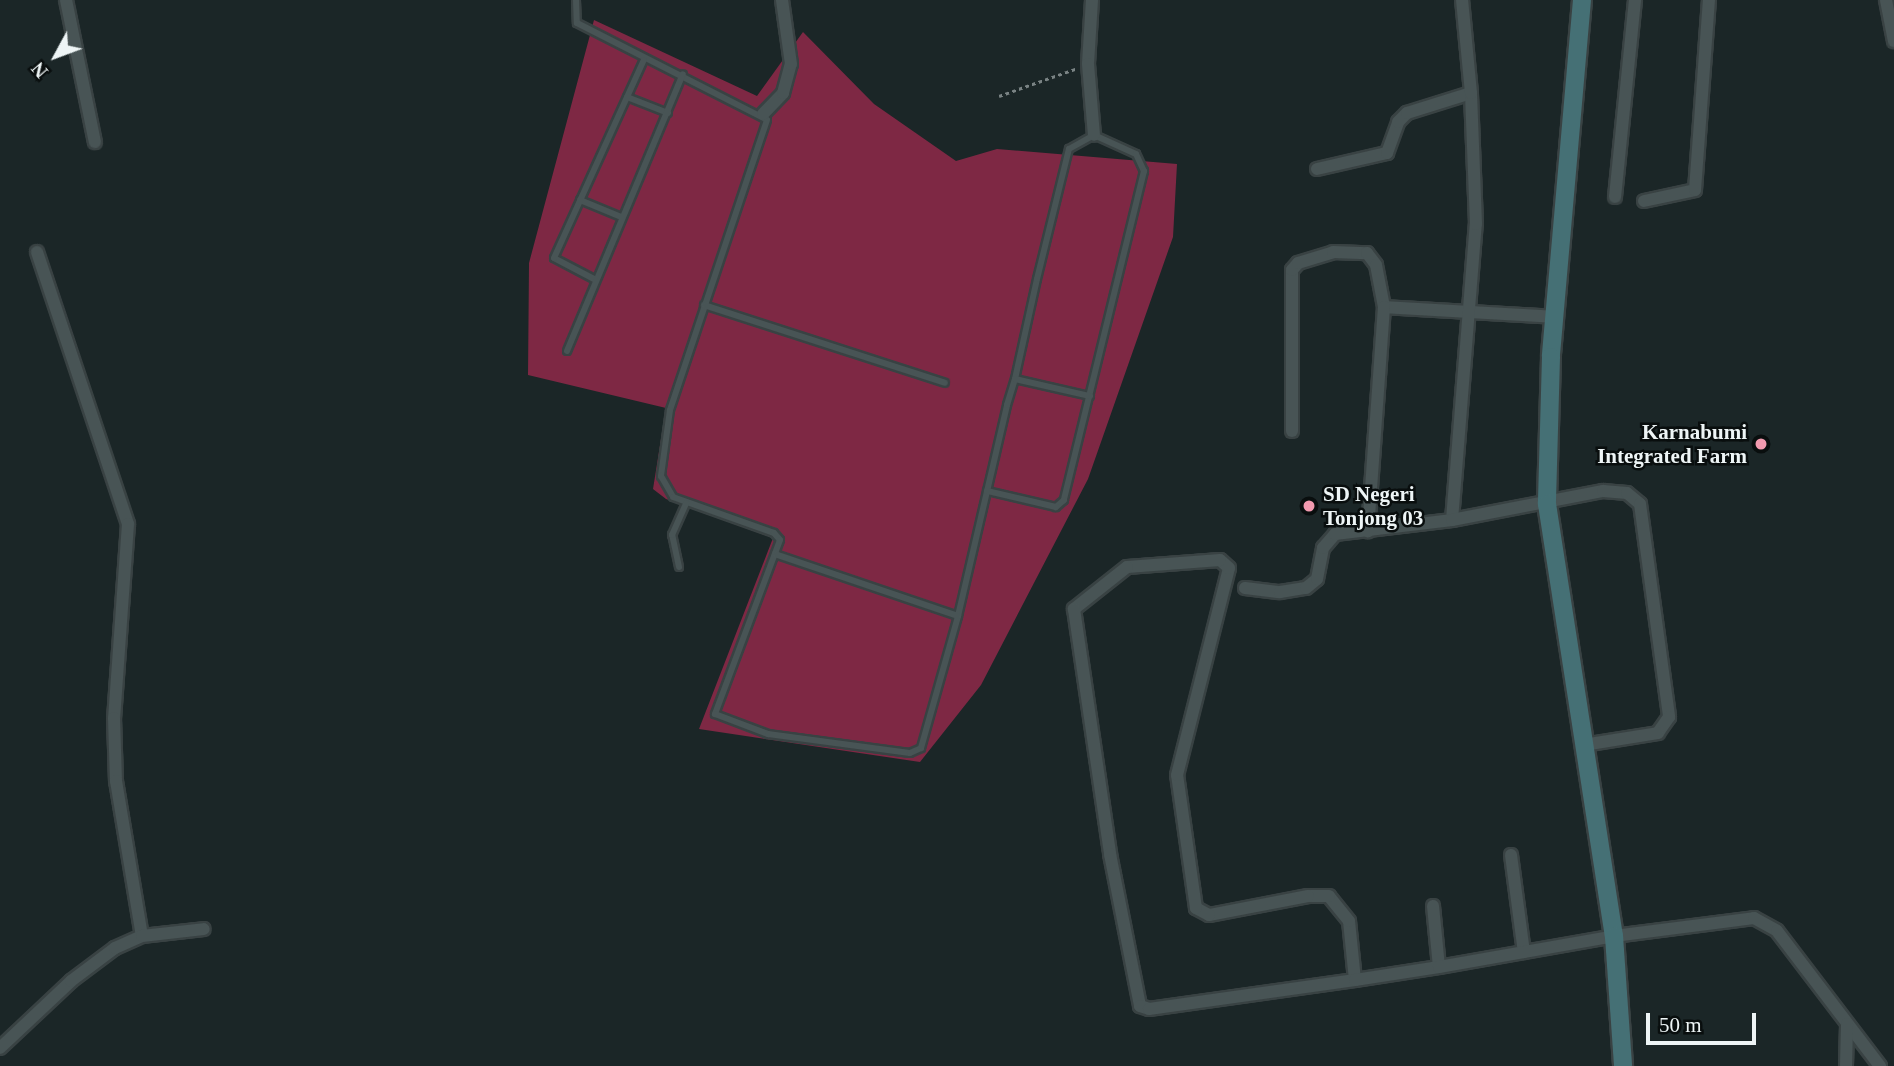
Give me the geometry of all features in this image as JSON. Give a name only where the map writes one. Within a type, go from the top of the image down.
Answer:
[{"type":"street","points":[[66,0],[95,142]]},
{"type":"street","points":[[763,114],[778,100],[788,81],[791,54],[782,0]]},
{"type":"street","points":[[1092,0],[1088,64],[1094,135]]},
{"type":"street","points":[[1452,520],[1476,224],[1471,93],[1462,0]]},
{"type":"street","points":[[1582,0],[1548,403],[1547,504],[1614,936],[1623,1066]]},
{"type":"street","points":[[1615,197],[1635,0]]},
{"type":"street","points":[[1644,201],[1695,190],[1709,0]]},
{"type":"street","points":[[1886,0],[1894,41]]},
{"type":"street","points":[[1317,169],[1387,153],[1398,122],[1407,113],[1471,93]]},
{"type":"street","points":[[37,252],[128,524],[114,718],[116,781],[142,936]]},
{"type":"street","points":[[1292,431],[1291,273],[1295,266],[1333,253],[1367,253],[1376,265],[1384,307],[1368,531]]},
{"type":"street","points":[[1384,307],[1470,308],[1556,317]]},
{"type":"street","points":[[1245,589],[1306,589],[1317,579],[1327,540],[1335,534],[1452,520],[1604,491],[1627,492],[1638,501],[1642,517],[1669,717],[1658,733],[1583,745]]},
{"type":"street","points":[[1355,980],[1349,921],[1335,899],[1316,895],[1215,915],[1200,914],[1196,908],[1177,775],[1229,568],[1220,560],[1127,567],[1074,609],[1137,1002],[1149,1009],[1355,980],[1439,967],[1614,936],[1730,919],[1761,920],[1777,931],[1880,1066]]},
{"type":"street","points":[[1511,855],[1524,952]]},
{"type":"street","points":[[1433,906],[1439,967]]},
{"type":"street","points":[[0,1048],[71,981],[115,948],[142,936],[204,929]]},
{"type":"street","points":[[1846,1066],[1847,1024]]},
{"type":"lane","points":[[576,0],[577,23],[644,60],[684,74],[763,114],[766,130],[670,410],[661,476],[673,497],[774,533],[780,540],[714,710],[717,716],[756,732],[917,751],[958,616],[1069,149],[1094,135],[1136,154],[1144,171],[1062,504],[1056,507],[988,491]]},
{"type":"lane","points":[[594,279],[554,259],[644,60]]},
{"type":"lane","points":[[567,351],[594,279],[684,74]]},
{"type":"lane","points":[[627,97],[668,113]]},
{"type":"lane","points":[[580,200],[621,217]]},
{"type":"lane","points":[[704,305],[945,383]]},
{"type":"lane","points":[[1015,379],[1090,396]]},
{"type":"lane","points":[[679,567],[673,535],[686,503]]},
{"type":"lane","points":[[775,554],[958,616]]},
{"type":"path","points":[[999,96],[1088,64]]},
{"type":"shaded area","points":[[594,20],[757,96],[803,32],[874,104],[956,161],[997,149],[1177,164],[1173,237],[1088,479],[981,685],[920,762],[699,729],[773,538],[666,499],[653,489],[666,408],[528,375],[529,263]]},
{"type":"place","name":"Karnabumi Integrated Farm","points":[[1761,444]]},
{"type":"place","name":"SD Negeri Tonjong 03","points":[[1309,506]]}]
